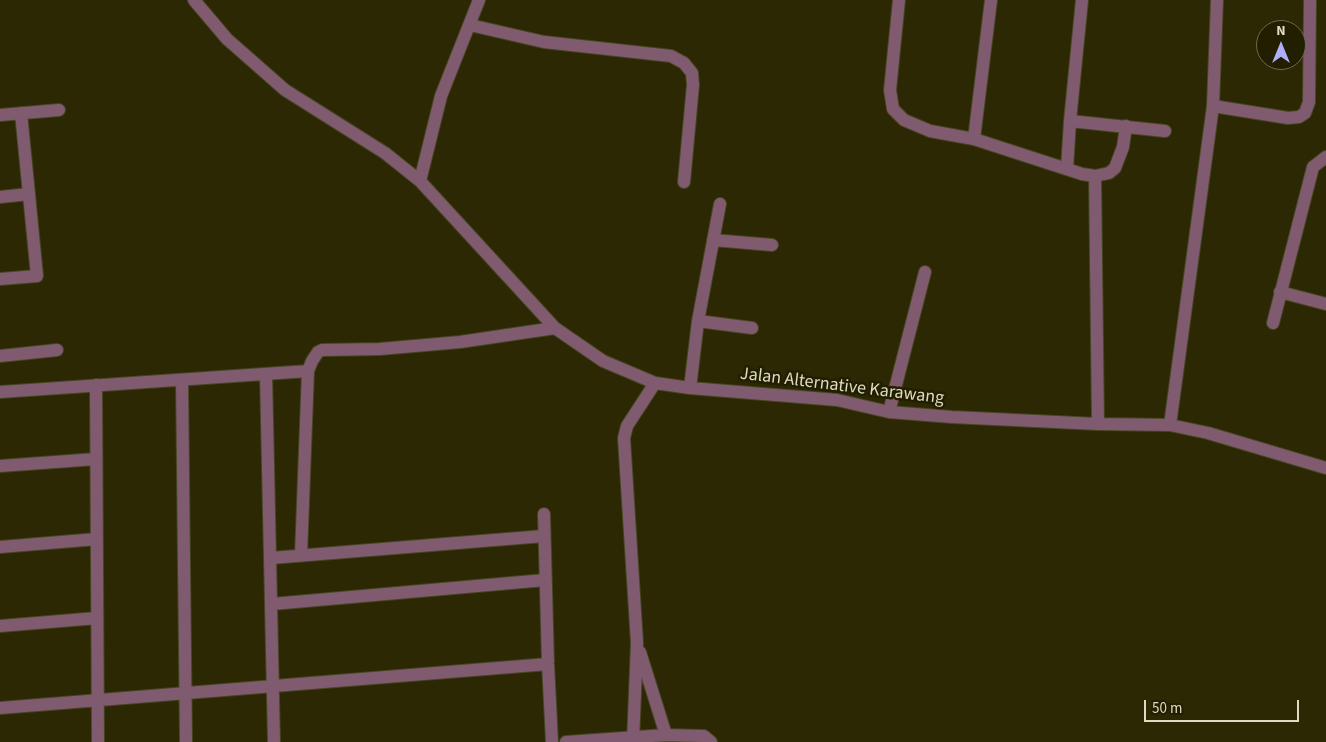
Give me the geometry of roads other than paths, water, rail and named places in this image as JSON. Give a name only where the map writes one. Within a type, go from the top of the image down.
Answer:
[{"type":"street","name":"Jalan Alternative Karawang","points":[[194,0],[227,39],[285,90],[385,153],[420,181],[555,328],[603,361],[655,383],[690,388],[837,400],[890,412],[989,420],[1170,425],[1208,433],[1326,468]]},
{"type":"street","points":[[420,181],[441,96],[479,0]]},
{"type":"street","points":[[899,0],[890,97],[893,109],[904,120],[930,131],[974,139],[1095,176],[1109,173],[1115,168],[1123,147],[1126,126]]},
{"type":"street","points":[[974,139],[991,0]]},
{"type":"street","points":[[1067,169],[1082,0]]},
{"type":"street","points":[[1170,425],[1213,106],[1218,0]]},
{"type":"street","points":[[1213,106],[1288,118],[1300,117],[1305,113],[1309,102],[1310,0]]},
{"type":"street","points":[[470,25],[544,42],[671,56],[684,63],[692,73],[693,85],[684,182]]},
{"type":"street","points":[[0,116],[59,110]]},
{"type":"street","points":[[0,279],[36,276],[21,113]]},
{"type":"street","points":[[1070,121],[1165,131]]},
{"type":"street","points":[[1273,323],[1280,292],[1320,168],[1326,157]]},
{"type":"street","points":[[1095,176],[1098,424]]},
{"type":"street","points":[[0,197],[29,194]]},
{"type":"street","points":[[690,388],[698,321],[720,204]]},
{"type":"street","points":[[713,240],[772,246]]},
{"type":"street","points":[[890,412],[925,272]]},
{"type":"street","points":[[1280,292],[1326,304]]},
{"type":"street","points":[[698,321],[752,328]]},
{"type":"street","points":[[301,555],[308,371],[314,356],[322,350],[380,349],[460,342],[555,328]]},
{"type":"street","points":[[0,356],[57,350]]},
{"type":"street","points":[[0,392],[308,371]]},
{"type":"street","points":[[266,374],[274,742]]},
{"type":"street","points":[[182,380],[186,742]]},
{"type":"street","points":[[633,739],[637,642],[624,438],[627,426],[655,383]]},
{"type":"street","points":[[96,385],[98,742]]},
{"type":"street","points":[[0,466],[96,459]]},
{"type":"street","points":[[544,514],[552,742]]},
{"type":"street","points":[[270,558],[544,536]]},
{"type":"street","points":[[0,547],[97,539]]},
{"type":"street","points":[[272,604],[545,580]]},
{"type":"street","points":[[0,626],[97,618]]},
{"type":"street","points":[[637,642],[666,736]]},
{"type":"street","points":[[0,708],[548,664]]},
{"type":"street","points":[[566,742],[666,736],[704,736],[710,742]]}]
